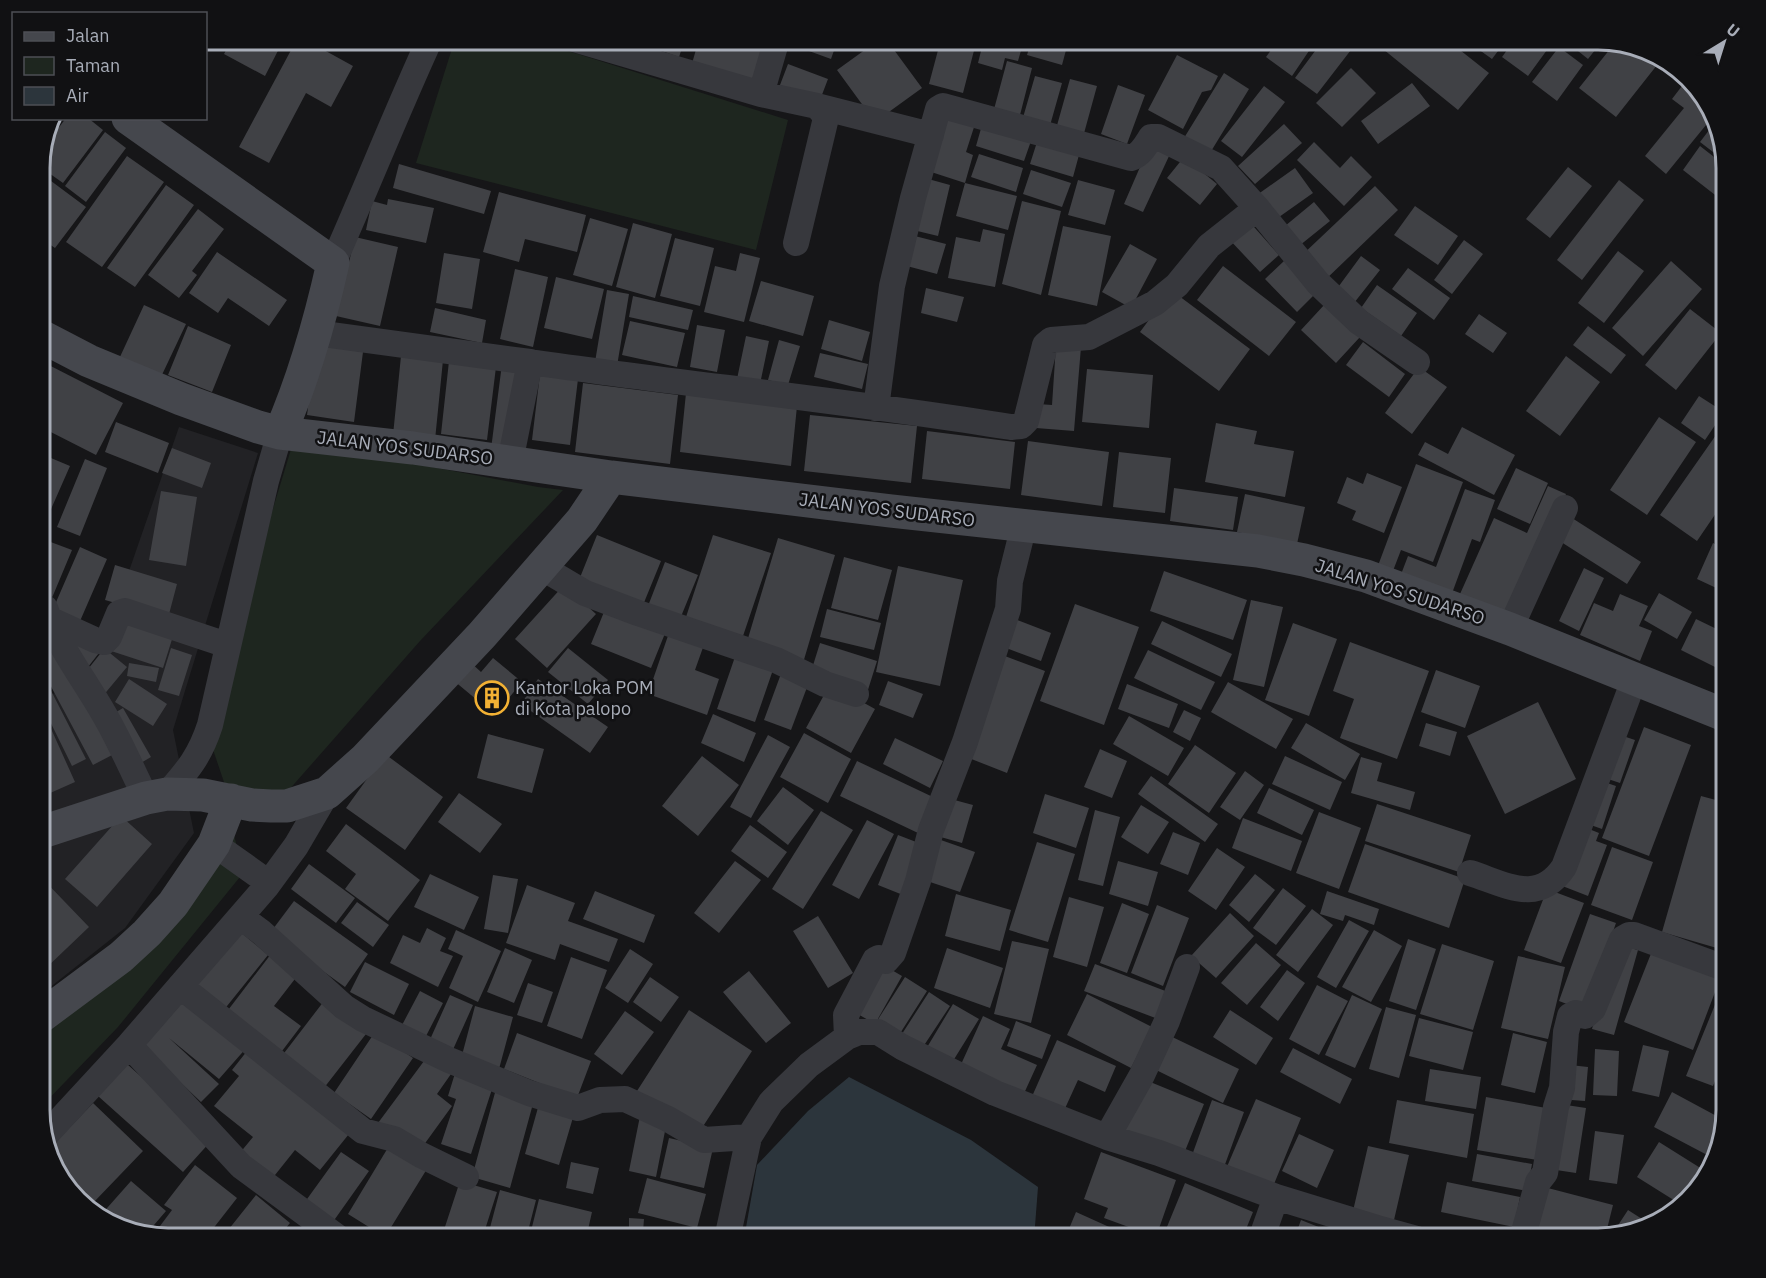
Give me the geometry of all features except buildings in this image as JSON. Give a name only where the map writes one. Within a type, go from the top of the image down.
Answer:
[{"type":"street","points":[[156,796],[190,767],[204,744],[266,481],[280,433],[296,396],[316,333],[333,263],[425,50]]},
{"type":"street","points":[[611,50],[761,94],[930,135]]},
{"type":"street","points":[[761,94],[774,50]]},
{"type":"street","points":[[796,243],[825,122],[825,115],[817,106]]},
{"type":"street","points":[[876,408],[892,286],[912,198],[938,109],[943,106],[1131,158],[1141,151],[1151,137],[1158,137],[1221,168],[1318,283],[1359,322],[1417,362]]},
{"type":"street","points":[[130,120],[333,263]]},
{"type":"street","points":[[316,333],[944,416],[1011,427],[1021,426],[1026,421],[1045,345],[1048,341],[1060,338],[1089,337],[1155,303],[1177,285],[1209,246],[1257,208]]},
{"type":"street","name":"JALAN YOS SUDARSO","points":[[50,341],[89,361],[181,399],[258,428],[280,433],[412,448],[611,477],[1258,552],[1304,560],[1366,576],[1510,629],[1716,711]]},
{"type":"street","points":[[510,462],[530,362]]},
{"type":"street","points":[[51,1129],[129,1044],[269,883],[296,846],[327,793],[365,759],[483,635],[582,520],[611,477]]},
{"type":"street","points":[[1510,629],[1566,508]]},
{"type":"street","points":[[847,1037],[846,1016],[875,960],[879,958],[886,961],[893,953],[918,881],[931,830],[965,742],[1008,609],[1010,581],[1024,525]]},
{"type":"street","points":[[541,567],[585,593],[776,660],[825,684],[856,694]]},
{"type":"street","points":[[50,616],[95,640],[104,642],[109,637],[119,612],[124,611],[227,645]]},
{"type":"street","points":[[50,619],[105,715],[156,796]]},
{"type":"street","points":[[1470,873],[1525,890],[1543,888],[1557,878],[1564,867],[1634,680]]},
{"type":"street","points":[[50,830],[156,796],[203,795],[252,805],[287,806],[327,793]]},
{"type":"street","points":[[50,1010],[121,957],[173,904],[214,844],[231,800]]},
{"type":"street","points":[[214,844],[269,883]]},
{"type":"street","points":[[241,917],[261,932],[344,1007],[373,1024],[459,1064],[529,1093],[578,1108],[600,1100],[625,1099],[668,1119],[704,1140],[749,1137]]},
{"type":"street","points":[[1525,1228],[1538,1182],[1545,1173],[1556,1107],[1562,1088],[1566,1032],[1570,1016],[1576,1013],[1585,1016],[1593,1009],[1622,939],[1634,935],[1716,965]]},
{"type":"street","points":[[1107,1137],[1142,1075],[1167,1021],[1187,967]]},
{"type":"street","points":[[180,986],[363,1131],[394,1139],[466,1177]]},
{"type":"street","points":[[729,1228],[749,1137],[771,1102],[809,1065],[847,1037],[859,1032],[878,1032],[902,1047],[995,1093],[1107,1137],[1159,1153],[1276,1197],[1377,1228]]},
{"type":"street","points":[[129,1044],[241,1166],[325,1228]]},
{"type":"street","points":[[1264,1228],[1276,1197]]},
{"type":"shaded area","points":[[179,427],[258,453],[173,730],[194,833],[125,928],[50,987],[50,696],[95,669]]},
{"type":"green space","points":[[452,50],[565,50],[788,120],[756,250],[416,163]]},
{"type":"green space","points":[[292,446],[395,460],[563,490],[420,641],[288,791],[241,801],[225,785],[206,729]]},
{"type":"green space","points":[[232,828],[244,872],[118,1027],[50,1098],[50,1013]]},
{"type":"water","points":[[849,1077],[971,1140],[1038,1187],[1035,1228],[746,1228],[757,1165],[808,1111]]},
{"type":"place","name":"Kantor Loka POM di Kota palopo","points":[[492,698]]}]
